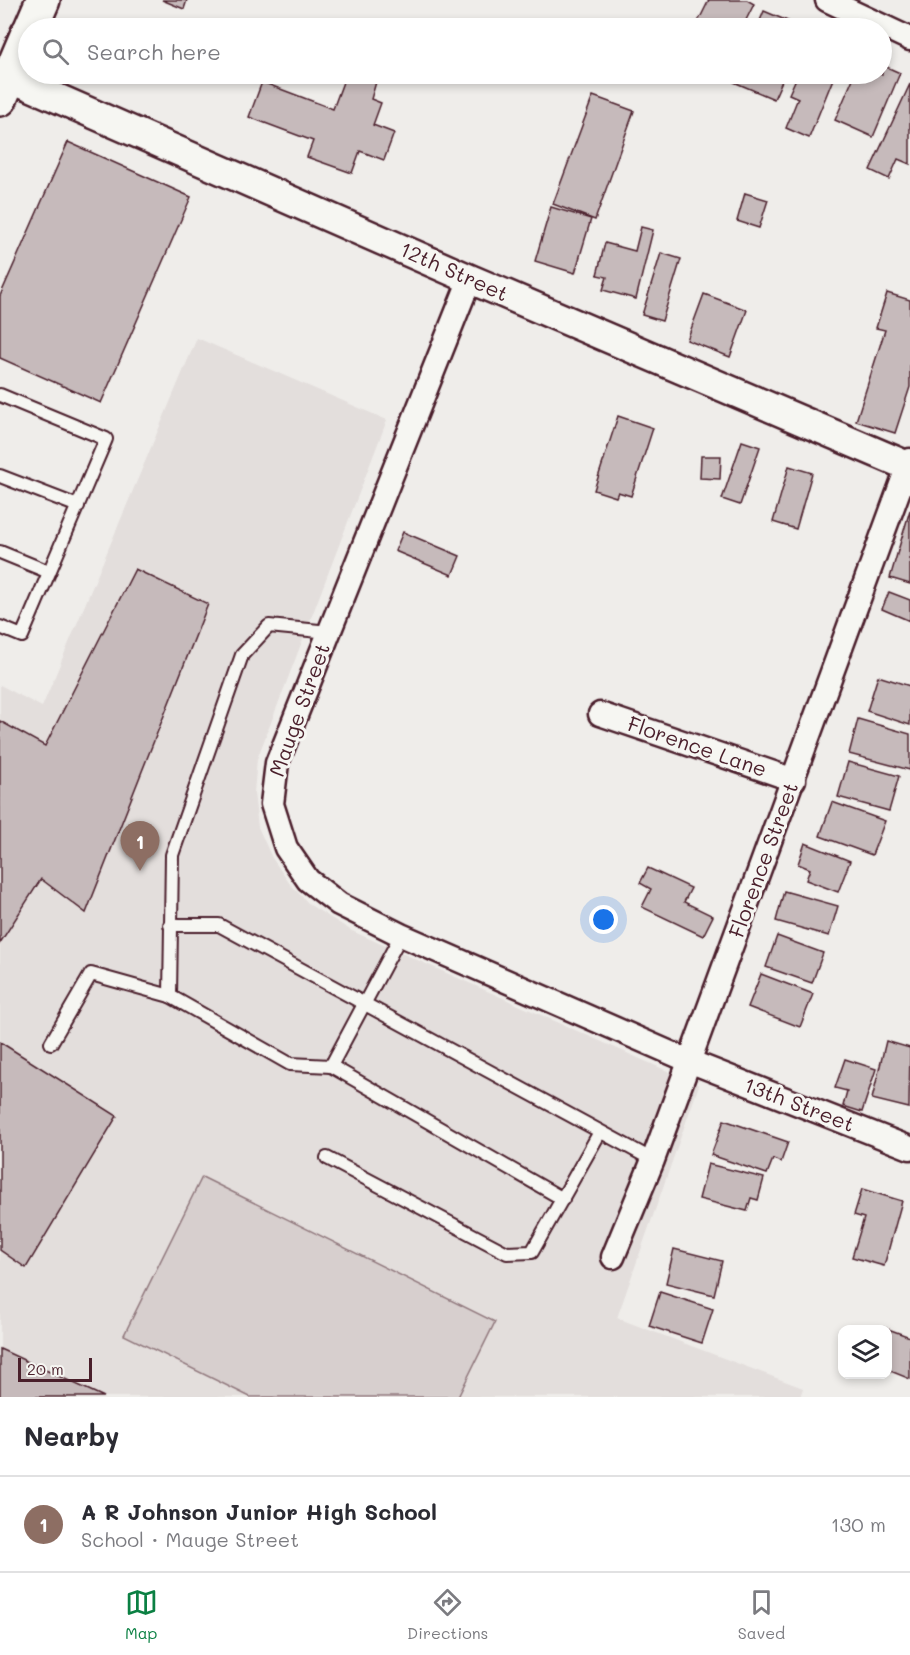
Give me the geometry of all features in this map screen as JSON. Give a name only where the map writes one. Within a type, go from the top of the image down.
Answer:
[{"type":"main road","points":[[35,18],[43,0]]},
{"type":"main road","points":[[3,83],[18,53]]},
{"type":"street","points":[[827,0],[865,18]]},
{"type":"street","points":[[892,31],[910,39]]},
{"type":"street","name":"12th Street","points":[[3,83],[909,465]]},
{"type":"street","name":"Mauge Street","points":[[470,279],[277,763],[272,804],[286,848],[308,880],[339,904],[401,935],[689,1061]]},
{"type":"street","name":"Florence Street","points":[[613,1257],[689,1061],[909,465]]},
{"type":"street","name":"Florence Lane","points":[[600,714],[794,780]]},
{"type":"street","name":"13th Street","points":[[689,1061],[910,1148]]},
{"type":"lane","points":[[0,395],[106,439],[22,636],[0,627]]},
{"type":"lane","points":[[0,476],[78,506]]},
{"type":"lane","points":[[0,552],[49,572]]},
{"type":"lane","points":[[170,996],[172,855],[242,655],[270,626],[329,632]]},
{"type":"lane","points":[[170,925],[219,925],[652,1160]]},
{"type":"lane","points":[[331,1066],[401,935]]},
{"type":"lane","points":[[51,1043],[91,974],[170,996],[290,1064],[331,1066],[562,1198]]},
{"type":"lane","points":[[327,1158],[507,1253],[532,1252],[600,1132]]},
{"type":"shaded area","points":[[197,338],[387,420],[257,759],[254,793],[258,827],[272,858],[290,884],[310,905],[352,931],[699,1085],[617,1318],[803,1388],[800,1397],[0,1397],[0,685],[42,707]]},
{"type":"shaded area","points":[[202,1177],[495,1322],[458,1397],[250,1397],[124,1335]]},
{"type":"building","points":[[162,0],[187,0],[184,9]]},
{"type":"building","points":[[709,0],[747,0],[754,4],[747,18],[700,18]]},
{"type":"building","points":[[764,11],[780,18],[761,18]]},
{"type":"building","points":[[892,69],[900,73],[873,137],[835,120],[851,84],[892,84]]},
{"type":"building","points":[[261,84],[267,84],[333,109],[342,84],[375,84],[371,99],[381,103],[373,125],[394,133],[384,160],[360,151],[352,173],[307,157],[313,141],[249,117]]},
{"type":"building","points":[[739,84],[781,84],[774,99]]},
{"type":"building","points":[[794,84],[831,84],[809,138],[786,128],[798,98],[789,94]]},
{"type":"building","points":[[910,84],[910,164],[898,159],[889,179],[870,170]]},
{"type":"building","points":[[593,96],[634,111],[595,220],[553,204]]},
{"type":"building","points":[[68,142],[191,197],[101,403],[0,358],[0,296]]},
{"type":"building","points":[[745,193],[768,200],[759,228],[737,221]]},
{"type":"building","points":[[551,207],[591,219],[575,273],[535,261]]},
{"type":"building","points":[[641,227],[653,230],[636,299],[603,290],[607,277],[597,275],[605,243],[635,251]]},
{"type":"building","points":[[661,253],[681,259],[662,321],[642,315]]},
{"type":"building","points":[[887,293],[910,300],[910,387],[895,433],[856,421],[885,330],[876,328]]},
{"type":"building","points":[[704,294],[747,310],[730,357],[687,340]]},
{"type":"building","points":[[618,416],[653,428],[631,496],[618,492],[616,497],[594,490]]},
{"type":"building","points":[[742,441],[760,447],[740,505],[722,499]]},
{"type":"building","points":[[701,456],[721,456],[720,479],[700,478]]},
{"type":"building","points":[[789,466],[812,473],[796,529],[773,522]]},
{"type":"building","points":[[910,510],[910,584],[890,578]]},
{"type":"building","points":[[403,532],[460,556],[452,575],[395,551]]},
{"type":"building","points":[[135,569],[208,604],[86,913],[41,879],[0,943],[0,721],[45,746]]},
{"type":"building","points":[[889,592],[910,600],[910,621],[882,609]]},
{"type":"building","points":[[878,676],[910,686],[910,725],[867,711]]},
{"type":"building","points":[[858,719],[910,734],[910,770],[849,754]]},
{"type":"building","points":[[848,762],[899,776],[889,811],[838,797]]},
{"type":"building","points":[[832,802],[885,821],[872,855],[820,836]]},
{"type":"building","points":[[805,843],[850,861],[838,892],[806,880],[810,869],[798,864]]},
{"type":"building","points":[[648,868],[691,888],[684,902],[713,916],[703,936],[642,907],[651,889],[640,883]]},
{"type":"building","points":[[784,891],[838,906],[829,936],[776,921]]},
{"type":"building","points":[[777,936],[823,953],[812,983],[766,967]]},
{"type":"building","points":[[761,974],[813,994],[800,1027],[748,1007]]},
{"type":"building","points":[[886,1041],[910,1048],[909,1108],[872,1099]]},
{"type":"building","points":[[0,1042],[117,1116],[26,1268],[0,1250]]},
{"type":"building","points":[[845,1059],[876,1069],[862,1112],[843,1106],[847,1091],[835,1088]]},
{"type":"building","points":[[724,1120],[788,1142],[781,1162],[773,1159],[767,1174],[711,1155]]},
{"type":"building","points":[[708,1164],[764,1178],[758,1200],[751,1198],[747,1211],[699,1199]]},
{"type":"building","points":[[862,1189],[902,1201],[884,1266],[852,1257],[864,1218],[854,1215]]},
{"type":"building","points":[[674,1249],[722,1261],[714,1295],[666,1283]]},
{"type":"building","points":[[660,1292],[713,1309],[702,1343],[649,1326]]},
{"type":"building","points":[[892,1330],[910,1337],[910,1379],[892,1372]]},
{"type":"building","points":[[0,1349],[104,1397],[0,1397]]},
{"type":"place","name":"A R Johnson Junior High School","points":[[140,871]]}]
